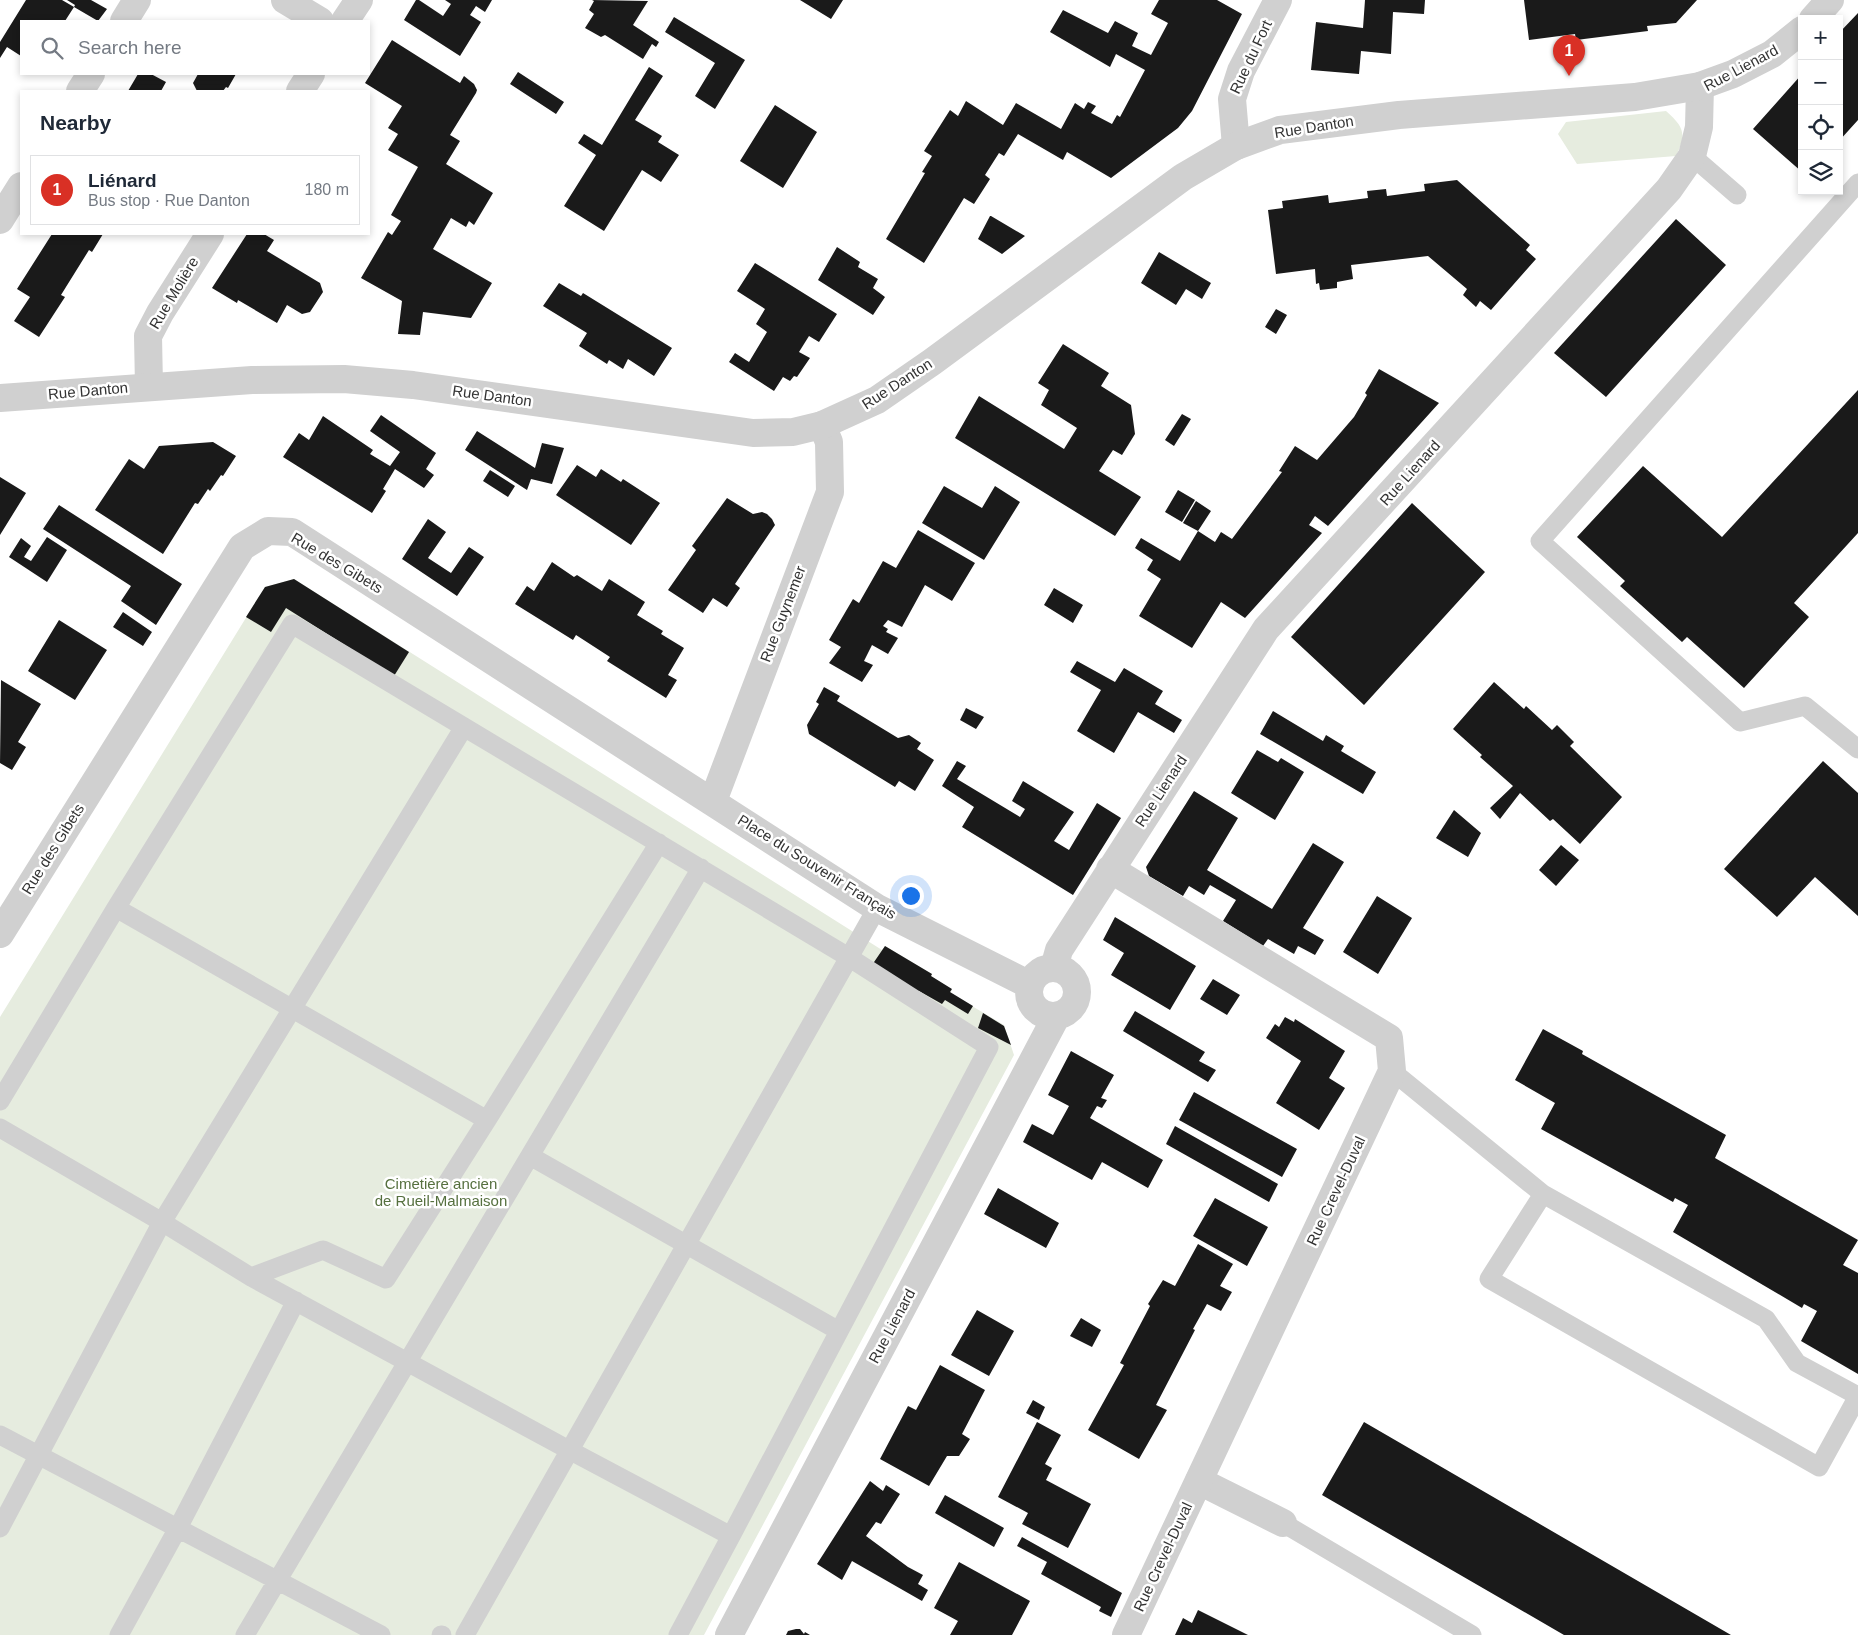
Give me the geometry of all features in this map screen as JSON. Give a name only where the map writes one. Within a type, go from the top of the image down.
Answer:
[{"type":"street","points":[[125,20],[137,0]]},
{"type":"street","points":[[285,0],[318,20]]},
{"type":"street","points":[[346,20],[359,0]]},
{"type":"street","name":"Rue du Fort","points":[[1236,146],[1232,99],[1241,71],[1278,0]]},
{"type":"street","points":[[1817,15],[1830,0]]},
{"type":"street","name":"Rue Lienard","points":[[1054,968],[1059,950],[1266,630],[1669,189],[1692,156],[1699,127],[1700,86],[1733,74],[1772,54],[1798,33]]},
{"type":"street","points":[[81,90],[90,75]]},
{"type":"street","points":[[301,90],[310,75]]},
{"type":"street","name":"Rue Danton","points":[[0,398],[252,380],[344,379],[413,385],[753,433],[793,432],[822,425],[877,400],[932,362],[1183,177],[1236,146],[1280,130],[1399,115],[1635,97],[1700,86]]},
{"type":"street","points":[[0,220],[20,188]]},
{"type":"street","name":"Rue Molière","points":[[149,386],[148,336],[160,313],[209,235]]},
{"type":"street","name":"Rue Guynemer","points":[[713,801],[830,492],[829,442],[822,425]]},
{"type":"street","name":"Rue des Gibets","points":[[0,934],[242,547],[268,531],[292,532],[713,801]]},
{"type":"street","name":"Place du Souvenir Français","points":[[713,801],[877,908],[1030,985]]},
{"type":"street","points":[[1110,869],[1389,1038],[1392,1071]]},
{"type":"street","points":[[1054,968],[1062,969],[1069,973],[1078,987],[1078,996],[1074,1005],[1064,1015],[1056,1017],[1042,1014],[1036,1009],[1031,1002],[1029,993],[1030,985],[1036,975],[1054,968]]},
{"type":"street","name":"Rue Lienard","points":[[729,1635],[1056,1017]]},
{"type":"street","name":"Rue Crevel-Duval","points":[[1126,1635],[1392,1071]]},
{"type":"street","points":[[1199,1481],[1283,1523]]},
{"type":"lane","points":[[1692,156],[1737,195]]},
{"type":"lane","points":[[1858,183],[1540,542],[1740,722],[1805,706],[1858,749]]},
{"type":"lane","points":[[0,1101],[116,908],[292,624],[850,958],[989,1047],[678,1635]]},
{"type":"lane","points":[[0,1528],[162,1222],[464,727]]},
{"type":"lane","points":[[251,1277],[323,1250],[386,1279],[659,843]]},
{"type":"lane","points":[[245,1635],[701,868]]},
{"type":"lane","points":[[116,908],[487,1120]]},
{"type":"lane","points":[[465,1635],[877,908]]},
{"type":"lane","points":[[1392,1071],[1543,1194],[1766,1319],[1797,1363],[1858,1396],[1819,1466],[1489,1279],[1543,1194]]},
{"type":"lane","points":[[0,1128],[162,1222],[251,1277],[731,1536]]},
{"type":"lane","points":[[530,1156],[839,1331]]},
{"type":"lane","points":[[119,1635],[178,1528],[296,1301]]},
{"type":"lane","points":[[0,1435],[380,1635]]},
{"type":"lane","points":[[1283,1523],[1472,1635]]},
{"type":"green space","points":[[1666,111],[1677,122],[1682,131],[1682,142],[1676,156],[1577,164],[1558,134],[1566,122]]},
{"type":"green space","name":"Cimetière ancien de Rueil-Malmaison","points":[[294,579],[882,950],[885,946],[932,974],[931,976],[952,990],[950,993],[1004,1025],[1014,1055],[704,1635],[0,1635],[0,1017],[265,587]]},
{"type":"building","points":[[26,0],[62,0],[74,7],[66,20],[20,20],[20,55],[7,47],[0,58],[0,42]]},
{"type":"building","points":[[67,0],[91,0],[107,9],[99,20],[96,20],[74,7],[75,5]]},
{"type":"building","points":[[416,0],[419,0],[443,16],[451,4],[445,0],[492,0],[485,12],[476,6],[470,15],[481,22],[460,56],[404,20]]},
{"type":"building","points":[[592,0],[648,1],[633,25],[659,42],[656,47],[652,44],[643,59],[605,35],[601,37],[585,28],[594,14],[589,10],[594,1]]},
{"type":"building","points":[[800,0],[843,0],[831,19]]},
{"type":"building","points":[[1159,0],[1217,0],[1242,14],[1192,111],[1178,128],[1111,178],[1067,152],[1063,160],[1018,134],[1004,156],[999,153],[985,175],[990,179],[974,204],[964,198],[924,263],[886,239],[925,173],[922,172],[932,156],[924,151],[950,110],[958,116],[966,101],[1003,125],[1016,103],[1061,129],[1075,103],[1084,109],[1088,102],[1096,106],[1091,113],[1112,124],[1117,115],[1120,117],[1145,70],[1116,54],[1110,67],[1050,32],[1063,10],[1108,33],[1115,21],[1138,33],[1132,46],[1151,55],[1168,23],[1151,14]]},
{"type":"building","points":[[1365,0],[1425,0],[1424,14],[1393,12],[1391,54],[1361,51],[1359,74],[1311,70],[1316,22],[1363,28]]},
{"type":"building","points":[[1524,0],[1697,0],[1676,23],[1647,26],[1648,31],[1576,40],[1575,34],[1529,40]]},
{"type":"building","points":[[1858,13],[1858,120],[1843,137],[1843,60],[1843,29]]},
{"type":"building","points":[[674,17],[745,60],[715,109],[695,96],[715,63],[665,32]]},
{"type":"building","points":[[392,40],[460,83],[464,76],[474,84],[477,90],[476,93],[450,135],[460,141],[446,164],[493,193],[474,225],[469,221],[466,227],[451,218],[433,249],[492,283],[471,318],[423,312],[420,335],[398,334],[402,301],[361,278],[388,232],[392,235],[401,221],[391,215],[418,167],[388,150],[398,134],[388,128],[402,106],[365,83]]},
{"type":"building","points":[[649,67],[663,76],[635,120],[662,136],[658,142],[679,155],[661,182],[642,170],[604,231],[564,206],[596,155],[578,143],[584,134],[602,145]]},
{"type":"building","points":[[518,72],[564,102],[556,114],[510,84]]},
{"type":"building","points":[[137,75],[153,75],[166,82],[162,90],[129,90]]},
{"type":"building","points":[[197,75],[235,75],[228,88],[226,87],[224,90],[196,90],[193,83]]},
{"type":"building","points":[[1798,78],[1798,168],[1753,129]]},
{"type":"building","points":[[775,105],[817,132],[783,188],[740,161]]},
{"type":"building","points":[[1457,180],[1530,245],[1526,250],[1536,259],[1491,310],[1480,301],[1476,307],[1463,295],[1467,289],[1428,256],[1351,265],[1353,279],[1337,282],[1337,288],[1320,290],[1319,283],[1316,284],[1315,269],[1276,274],[1268,210],[1283,208],[1282,201],[1328,195],[1329,203],[1368,198],[1367,191],[1386,189],[1387,196],[1425,191],[1424,184]]},
{"type":"building","points":[[990,216],[1025,236],[1002,254],[978,239]]},
{"type":"building","points":[[1676,219],[1726,265],[1606,397],[1554,353]]},
{"type":"building","points":[[51,235],[102,235],[92,252],[89,250],[61,295],[65,297],[39,337],[14,321],[30,297],[17,289]]},
{"type":"building","points":[[246,235],[266,235],[274,240],[267,251],[320,283],[323,292],[310,312],[302,314],[287,305],[277,323],[238,300],[237,303],[212,288]]},
{"type":"building","points":[[837,247],[860,262],[858,267],[878,279],[873,288],[885,297],[873,315],[818,280]]},
{"type":"building","points":[[1159,252],[1211,283],[1202,299],[1186,289],[1176,305],[1141,283]]},
{"type":"building","points":[[755,263],[837,314],[819,342],[809,336],[799,352],[810,358],[797,377],[794,376],[790,381],[783,377],[774,391],[729,362],[735,353],[749,362],[767,332],[756,324],[765,309],[737,291]]},
{"type":"building","points":[[559,283],[581,296],[583,293],[672,348],[654,376],[628,359],[623,369],[609,360],[607,364],[579,346],[587,333],[543,306]]},
{"type":"building","points":[[1276,309],[1287,315],[1276,334],[1265,327]]},
{"type":"building","points":[[1063,344],[1109,373],[1101,386],[1131,405],[1135,434],[1122,455],[1113,450],[1099,471],[1141,497],[1115,536],[955,438],[979,396],[1064,449],[1077,428],[1041,405],[1049,390],[1038,383]]},
{"type":"building","points":[[1379,369],[1439,403],[1328,526],[1315,516],[1309,525],[1322,533],[1245,618],[1221,602],[1192,648],[1139,616],[1161,579],[1147,570],[1153,560],[1135,548],[1141,538],[1180,561],[1198,531],[1215,542],[1221,532],[1232,539],[1282,472],[1279,471],[1295,446],[1317,460],[1354,417]]},
{"type":"building","points":[[1858,390],[1858,533],[1794,603],[1809,617],[1744,688],[1687,637],[1682,642],[1620,586],[1625,581],[1577,537],[1643,466],[1722,537]]},
{"type":"building","points":[[1182,414],[1191,419],[1174,446],[1165,440]]},
{"type":"building","points":[[381,415],[436,453],[426,469],[434,475],[424,488],[395,469],[383,489],[386,491],[372,513],[283,457],[299,433],[309,440],[323,416],[373,450],[370,454],[390,466],[400,452],[370,431]]},
{"type":"building","points":[[477,431],[535,468],[542,443],[564,448],[552,484],[531,479],[527,490],[465,450]]},
{"type":"building","points":[[213,442],[236,456],[210,491],[208,489],[198,504],[195,503],[163,554],[95,510],[129,459],[144,469],[159,446]]},
{"type":"building","points":[[577,465],[596,477],[601,469],[621,482],[623,479],[660,503],[631,545],[556,495]]},
{"type":"building","points":[[490,470],[515,486],[508,497],[483,481]]},
{"type":"building","points":[[0,477],[26,493],[0,535]]},
{"type":"building","points":[[944,486],[982,508],[995,486],[1020,502],[984,560],[922,523]]},
{"type":"building","points":[[1178,490],[1195,500],[1182,522],[1165,512]]},
{"type":"building","points":[[727,498],[753,514],[762,512],[767,514],[775,525],[735,584],[740,588],[727,607],[713,598],[703,613],[668,590],[696,550],[692,546]]},
{"type":"building","points":[[1196,501],[1211,511],[1198,531],[1183,523]]},
{"type":"building","points":[[1412,503],[1485,572],[1364,705],[1291,637]]},
{"type":"building","points":[[59,505],[182,584],[156,625],[121,601],[131,586],[43,529]]},
{"type":"building","points":[[428,519],[446,532],[428,558],[451,573],[469,547],[484,557],[457,596],[402,559]]},
{"type":"building","points":[[918,530],[975,563],[952,601],[925,585],[902,627],[888,620],[883,626],[888,629],[886,632],[898,638],[888,654],[872,645],[864,661],[873,665],[862,682],[829,663],[841,647],[829,640],[853,599],[859,603],[883,561],[896,568]]},
{"type":"building","points":[[47,537],[67,550],[47,582],[9,557],[21,538],[31,546],[24,557],[31,561]]},
{"type":"building","points":[[552,562],[574,577],[577,575],[602,591],[609,579],[645,602],[637,615],[663,631],[661,634],[684,648],[668,675],[677,680],[666,698],[607,661],[610,657],[576,635],[573,640],[515,604],[527,586],[534,591]]},
{"type":"building","points":[[294,579],[409,652],[394,676],[286,608],[271,632],[246,617],[265,587]]},
{"type":"building","points":[[1054,588],[1083,605],[1073,623],[1044,605]]},
{"type":"building","points":[[123,612],[152,632],[143,646],[113,627]]},
{"type":"building","points":[[59,620],[107,650],[75,700],[28,671]]},
{"type":"building","points":[[1077,661],[1115,682],[1124,668],[1163,691],[1155,704],[1182,720],[1174,733],[1138,712],[1114,753],[1077,731],[1101,690],[1070,672]]},
{"type":"building","points":[[1,680],[41,704],[18,742],[26,747],[12,770],[0,763]]},
{"type":"building","points":[[1494,682],[1524,709],[1526,706],[1552,730],[1557,725],[1574,742],[1570,746],[1622,797],[1580,844],[1553,819],[1550,821],[1520,793],[1500,819],[1490,808],[1513,786],[1480,757],[1482,755],[1453,729]]},
{"type":"building","points":[[824,687],[840,696],[837,701],[898,738],[909,735],[921,743],[917,749],[934,760],[915,791],[899,781],[895,787],[809,734],[807,725],[819,704],[816,702]]},
{"type":"building","points":[[966,708],[984,717],[976,729],[960,720]]},
{"type":"building","points":[[1273,711],[1323,741],[1326,735],[1344,746],[1341,751],[1376,772],[1363,794],[1260,734]]},
{"type":"building","points":[[1257,750],[1278,762],[1281,758],[1304,772],[1275,820],[1231,793]]},
{"type":"building","points":[[957,761],[966,766],[957,779],[1020,817],[1025,809],[1012,801],[1023,781],[1074,812],[1054,841],[1069,850],[1097,803],[1121,818],[1073,895],[962,827],[974,807],[942,786]]},
{"type":"building","points":[[1823,761],[1858,793],[1858,916],[1815,877],[1777,917],[1724,869]]},
{"type":"building","points":[[1194,791],[1238,818],[1207,870],[1272,909],[1313,843],[1344,862],[1303,928],[1324,940],[1315,955],[1298,946],[1294,954],[1268,939],[1263,946],[1223,921],[1236,900],[1210,885],[1204,895],[1189,886],[1183,896],[1149,876],[1146,867]]},
{"type":"building","points":[[1454,810],[1481,833],[1468,857],[1436,838]]},
{"type":"building","points":[[1561,845],[1579,860],[1556,886],[1539,870]]},
{"type":"building","points":[[1377,896],[1412,918],[1378,974],[1343,952]]},
{"type":"building","points":[[1115,917],[1196,966],[1170,1010],[1111,975],[1124,953],[1103,940]]},
{"type":"building","points":[[885,946],[932,974],[931,976],[952,989],[950,992],[973,1006],[968,1014],[945,1000],[942,1004],[919,991],[917,993],[872,965]]},
{"type":"building","points":[[1213,979],[1240,995],[1227,1015],[1200,999]]},
{"type":"building","points":[[1135,1011],[1205,1052],[1199,1061],[1216,1070],[1208,1082],[1123,1031]]},
{"type":"building","points":[[983,1013],[1004,1026],[1011,1045],[978,1028]]},
{"type":"building","points":[[1285,1017],[1294,1022],[1295,1019],[1345,1051],[1329,1078],[1345,1088],[1319,1130],[1276,1103],[1301,1061],[1266,1038],[1275,1024],[1279,1027]]},
{"type":"building","points":[[1543,1029],[1583,1051],[1582,1054],[1726,1135],[1715,1158],[1858,1240],[1843,1265],[1858,1273],[1858,1374],[1801,1341],[1817,1311],[1804,1304],[1802,1308],[1673,1232],[1688,1205],[1675,1198],[1673,1202],[1541,1129],[1555,1103],[1515,1080]]},
{"type":"building","points":[[1071,1051],[1114,1075],[1101,1098],[1107,1100],[1102,1108],[1097,1106],[1090,1118],[1163,1160],[1148,1188],[1102,1162],[1092,1180],[1023,1142],[1032,1124],[1053,1135],[1069,1106],[1048,1095]]},
{"type":"building","points":[[1194,1092],[1297,1149],[1282,1177],[1179,1120]]},
{"type":"building","points":[[1175,1126],[1278,1184],[1269,1202],[1166,1144]]},
{"type":"building","points":[[998,1188],[1059,1223],[1046,1248],[984,1214]]},
{"type":"building","points":[[1215,1198],[1268,1227],[1247,1266],[1193,1236]]},
{"type":"building","points":[[1198,1244],[1233,1264],[1220,1286],[1232,1292],[1221,1311],[1207,1304],[1193,1329],[1195,1330],[1156,1405],[1167,1410],[1139,1459],[1088,1430],[1124,1365],[1120,1363],[1150,1306],[1148,1304],[1163,1280],[1175,1286]]},
{"type":"building","points":[[977,1310],[1014,1331],[989,1376],[951,1355]]},
{"type":"building","points":[[1081,1318],[1101,1330],[1092,1347],[1070,1336]]},
{"type":"building","points":[[940,1365],[985,1390],[962,1434],[970,1439],[959,1456],[947,1456],[929,1486],[880,1459],[908,1406],[916,1410]]},
{"type":"building","points":[[1033,1400],[1045,1407],[1039,1420],[1026,1413]]},
{"type":"building","points":[[1037,1422],[1061,1435],[1045,1464],[1052,1468],[1046,1480],[1091,1504],[1068,1548],[1022,1524],[1028,1513],[998,1497]]},
{"type":"building","points":[[1364,1422],[1731,1635],[1564,1635],[1322,1495]]},
{"type":"building","points":[[870,1481],[883,1491],[886,1485],[900,1494],[881,1524],[876,1522],[866,1536],[908,1567],[923,1575],[918,1584],[928,1590],[922,1601],[852,1561],[842,1580],[817,1564]]},
{"type":"building","points":[[945,1495],[1004,1528],[994,1547],[935,1513]]},
{"type":"building","points":[[1022,1537],[1122,1593],[1111,1617],[1099,1611],[1101,1607],[1041,1574],[1047,1562],[1017,1546]]},
{"type":"building","points":[[959,1562],[1030,1601],[1012,1635],[950,1635],[958,1621],[934,1608]]},
{"type":"building","points":[[1198,1610],[1248,1635],[1175,1635],[1183,1618],[1192,1623]]},
{"type":"building","points":[[800,1629],[804,1634],[805,1632],[810,1635],[786,1635],[788,1631]]},
{"type":"place","name":"Liénard","points":[[1569,76]]}]
